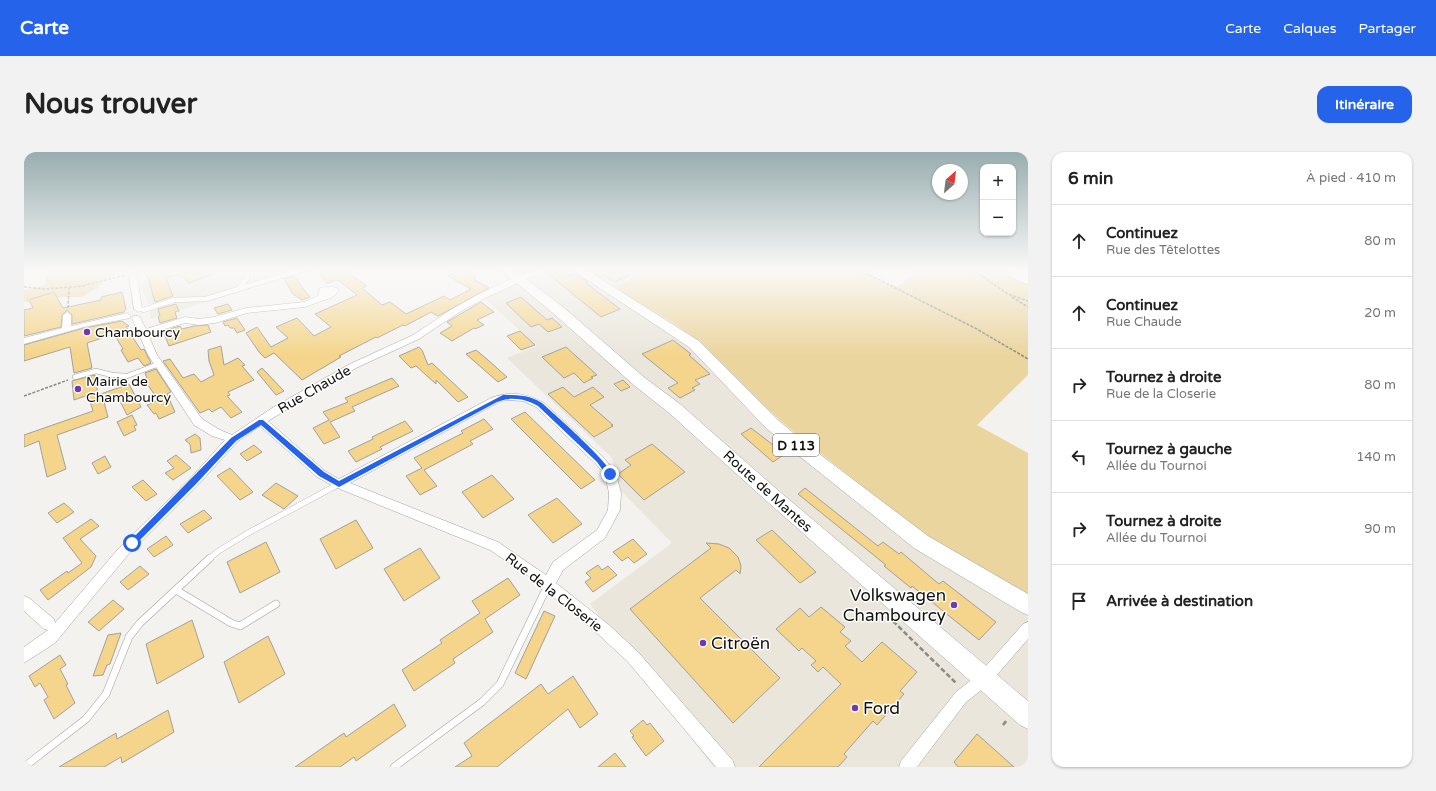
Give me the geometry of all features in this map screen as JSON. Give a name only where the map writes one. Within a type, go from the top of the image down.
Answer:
[{"type":"main road","name":"Route de Mantes","points":[[542,298],[640,382],[674,408],[766,491],[1028,717]]},
{"type":"main road","name":"D 113","points":[[622,298],[694,344],[772,424],[915,538],[1028,605]]},
{"type":"street","points":[[135,298],[136,313],[143,333],[159,364],[198,422],[216,433],[233,439]]},
{"type":"street","points":[[143,333],[185,320],[199,322],[215,320],[246,311],[305,304],[322,298]]},
{"type":"street","name":"Rue Chaude","points":[[24,656],[50,638],[59,629],[123,552],[194,482],[233,439],[276,411],[353,366],[416,337],[455,311],[481,298]]},
{"type":"street","points":[[24,341],[66,329],[136,313]]},
{"type":"street","points":[[66,329],[67,315]]},
{"type":"street","points":[[339,484],[499,399],[511,396],[532,400],[540,405],[600,461],[610,474],[615,494],[614,510],[601,534],[558,566],[548,585]]},
{"type":"street","name":"Rue de la Closerie","points":[[261,421],[321,474],[339,484],[494,546],[532,571],[604,630],[633,657],[727,767]]},
{"type":"street","points":[[24,602],[49,624]]},
{"type":"street","points":[[907,767],[961,697],[984,679],[1028,629]]},
{"type":"lane","points":[[136,313],[174,300],[210,298]]},
{"type":"lane","points":[[75,377],[96,371],[112,375],[127,376],[159,364]]},
{"type":"lane","points":[[24,767],[86,720],[106,694],[129,636],[140,623],[217,552],[248,533],[339,484]]},
{"type":"lane","points":[[394,767],[482,702],[500,684],[548,585]]},
{"type":"lane","points":[[176,590],[231,623],[240,626],[276,604]]},
{"type":"path","points":[[67,315],[68,298]]},
{"type":"path","points":[[915,298],[975,328],[1028,358]]},
{"type":"path","points":[[1014,298],[1028,307]]},
{"type":"path","points":[[24,396],[75,377]]},
{"type":"shaded area","points":[[24,298],[47,298],[34,303],[24,301]]},
{"type":"shaded area","points":[[145,298],[220,298],[151,319],[150,311],[153,307],[152,304],[148,304]]},
{"type":"shaded area","points":[[484,298],[631,298],[669,320],[696,339],[725,366],[1028,595],[1028,767],[713,767],[590,604],[672,543],[621,491],[612,458],[507,358],[537,346]]},
{"type":"shaded area","points":[[630,298],[1028,298],[1028,375],[977,425],[1028,453],[1028,595],[930,540],[799,436],[756,399],[696,339],[669,320]]},
{"type":"building","points":[[36,298],[57,298],[63,308],[101,300],[101,298],[123,298],[126,309],[124,312],[72,324],[72,315],[67,310],[62,315],[61,327],[24,336],[24,310],[33,308],[29,300]]},
{"type":"building","points":[[154,298],[168,298],[155,302]]},
{"type":"building","points":[[299,298],[308,298],[302,300]]},
{"type":"building","points":[[351,298],[373,298],[382,305],[390,302],[406,314],[440,298],[447,298],[450,300],[454,298],[471,298],[438,316],[431,312],[405,326],[403,325],[377,338],[376,337],[339,356],[341,357],[302,380],[274,353],[265,358],[246,333],[257,327],[271,347],[288,338],[276,327],[297,318],[314,336],[331,327],[315,314]]},
{"type":"building","points":[[522,298],[547,320],[552,318],[562,327],[548,332],[539,324],[531,327],[506,303]]},
{"type":"building","points":[[577,298],[605,298],[620,309],[601,317]]},
{"type":"building","points":[[481,302],[494,312],[477,320],[484,325],[475,329],[474,328],[452,341],[440,333],[452,326],[447,322]]},
{"type":"building","points":[[176,304],[179,311],[175,312],[177,318],[160,323],[158,309]]},
{"type":"building","points":[[228,304],[232,310],[218,314],[214,308]]},
{"type":"building","points":[[237,318],[245,330],[237,333],[234,328],[230,328],[228,325],[225,326],[223,322]]},
{"type":"building","points":[[122,321],[129,326],[126,327],[141,350],[144,349],[151,363],[144,366],[138,358],[128,362],[121,350],[123,349],[114,334],[87,343],[92,368],[74,373],[70,347],[24,361],[24,345],[84,328]]},
{"type":"building","points":[[208,325],[211,332],[169,346],[163,331],[180,326],[182,329]]},
{"type":"building","points":[[520,331],[535,345],[521,350],[507,336]]},
{"type":"building","points":[[673,340],[691,354],[689,355],[710,374],[695,380],[700,384],[692,388],[695,390],[680,398],[668,388],[678,383],[642,354]]},
{"type":"building","points":[[221,346],[224,365],[238,358],[245,365],[242,366],[254,380],[228,392],[230,395],[227,396],[242,412],[231,418],[221,407],[212,412],[209,409],[200,413],[163,361],[170,359],[183,378],[194,374],[201,382],[214,375],[209,361],[208,350]]},
{"type":"building","points":[[419,347],[422,350],[428,365],[432,363],[468,397],[458,402],[436,380],[436,384],[416,366],[411,368],[399,356]]},
{"type":"building","points":[[566,347],[597,375],[591,377],[593,378],[584,383],[574,373],[564,378],[542,357]]},
{"type":"building","points":[[476,350],[507,377],[498,382],[466,354]]},
{"type":"building","points":[[262,368],[284,391],[276,395],[257,372]]},
{"type":"building","points":[[156,369],[171,392],[167,394],[175,412],[159,419],[156,413],[154,414],[147,405],[158,400],[144,379],[147,378],[145,373]]},
{"type":"building","points":[[95,375],[98,395],[129,384],[141,407],[127,415],[118,397],[104,402],[108,417],[57,435],[66,469],[47,477],[39,441],[24,447],[24,435],[93,411],[88,395],[74,400],[72,381]]},
{"type":"building","points":[[392,378],[399,386],[352,407],[355,411],[330,422],[340,437],[324,444],[313,428],[329,420],[323,412],[348,402],[345,398]]},
{"type":"building","points":[[623,380],[630,387],[621,391],[614,384]]},
{"type":"building","points":[[563,387],[574,397],[593,387],[604,397],[590,405],[613,426],[594,437],[548,394]]},
{"type":"building","points":[[525,412],[595,480],[581,489],[511,419]]},
{"type":"building","points":[[132,415],[137,425],[134,426],[136,430],[124,436],[117,422]]},
{"type":"building","points":[[484,419],[493,429],[470,441],[473,444],[424,470],[437,486],[420,495],[406,476],[422,468],[414,458],[463,433],[461,431]]},
{"type":"building","points":[[405,421],[413,431],[380,447],[382,449],[356,462],[348,451],[373,439],[372,437]]},
{"type":"building","points":[[751,428],[785,454],[773,462],[741,434]]},
{"type":"building","points":[[195,434],[200,438],[201,450],[191,453],[190,444],[185,440]]},
{"type":"building","points":[[652,444],[685,472],[644,500],[618,474],[631,465],[625,460]]},
{"type":"building","points":[[254,445],[262,452],[247,461],[240,454]]},
{"type":"building","points":[[176,455],[191,468],[173,480],[165,473],[174,468],[167,461]]},
{"type":"building","points":[[105,456],[111,467],[98,474],[92,463]]},
{"type":"building","points":[[230,468],[253,492],[240,500],[217,476]]},
{"type":"building","points":[[492,475],[514,499],[483,518],[462,492]]},
{"type":"building","points":[[143,480],[157,494],[146,501],[132,487]]},
{"type":"building","points":[[276,483],[298,496],[284,509],[262,495]]},
{"type":"building","name":"Volkswagen Chambourcy","points":[[805,488],[878,546],[883,542],[899,554],[901,552],[939,584],[943,581],[996,622],[979,640],[912,586],[911,588],[884,566],[886,565],[798,494]]},
{"type":"building","points":[[557,498],[582,524],[553,543],[528,515]]},
{"type":"building","points":[[64,503],[74,512],[57,523],[48,513]]},
{"type":"building","points":[[204,510],[212,518],[188,533],[180,524]]},
{"type":"building","points":[[91,519],[99,526],[80,539],[96,556],[91,567],[48,600],[40,590],[67,571],[68,573],[82,563],[63,538]]},
{"type":"building","points":[[356,520],[373,548],[336,569],[320,539]]},
{"type":"building","points":[[772,530],[816,572],[800,583],[756,540]]},
{"type":"building","points":[[166,536],[173,545],[154,557],[147,549]]},
{"type":"building","points":[[633,539],[647,554],[634,563],[628,557],[622,561],[613,552]]},
{"type":"building","points":[[266,542],[280,572],[240,593],[227,562]]},
{"type":"building","name":"Citroën","points":[[706,543],[719,544],[729,548],[738,557],[741,566],[740,574],[736,570],[700,598],[780,678],[733,723],[630,609],[711,548]]},
{"type":"building","points":[[420,548],[440,578],[404,601],[384,569]]},
{"type":"building","points":[[598,565],[602,570],[608,566],[617,575],[593,592],[585,582],[591,578],[586,573]]},
{"type":"building","points":[[140,566],[149,574],[128,590],[120,582]]},
{"type":"building","points":[[508,578],[520,595],[485,619],[493,632],[453,659],[455,663],[414,691],[402,670],[442,643],[440,640],[480,613],[472,601]]},
{"type":"building","points":[[113,600],[124,609],[99,631],[88,622]]},
{"type":"building","name":"Ford","points":[[821,607],[845,627],[840,632],[851,641],[845,646],[862,662],[882,642],[917,672],[900,691],[904,694],[877,725],[873,721],[844,754],[847,757],[838,767],[759,767],[841,684],[823,667],[818,672],[811,665],[816,661],[802,648],[799,651],[776,629],[800,608],[809,617]]},
{"type":"building","points":[[544,611],[555,616],[526,679],[515,673]]},
{"type":"building","points":[[192,620],[204,657],[157,684],[146,644]]},
{"type":"building","points":[[121,633],[110,664],[107,665],[103,675],[93,676],[108,635]]},
{"type":"building","points":[[268,636],[285,674],[239,703],[224,662]]},
{"type":"building","points":[[60,655],[66,665],[60,669],[68,684],[66,685],[75,703],[54,719],[44,700],[48,697],[40,683],[35,687],[29,676]]},
{"type":"building","points":[[573,676],[598,714],[580,728],[568,709],[497,767],[455,767],[472,756],[464,743],[541,684],[548,694]]},
{"type":"building","points":[[394,704],[406,726],[356,761],[354,757],[340,767],[295,767],[344,733],[346,737]]},
{"type":"building","points":[[168,710],[174,732],[122,763],[121,757],[104,767],[59,767],[116,733],[117,739]]},
{"type":"building","points":[[643,720],[647,725],[650,723],[664,741],[646,756],[632,737],[634,736],[630,731]]},
{"type":"building","points":[[977,734],[1014,767],[958,767],[954,762]]},
{"type":"building","points":[[615,753],[626,767],[598,767]]},
{"type":"place","name":"Chambourcy","points":[[87,332]]},
{"type":"place","name":"Mairie de Chambourcy","points":[[78,389]]},
{"type":"place","name":"Volkswagen Chambourcy","points":[[954,605]]},
{"type":"place","name":"Citroën","points":[[703,643]]},
{"type":"place","name":"Ford","points":[[855,708]]},
{"type":"route","points":[[132,543],[194,482],[233,439],[261,421],[321,474],[339,484],[495,400],[511,396],[522,397],[532,400],[540,405],[600,461],[610,474]]}]
